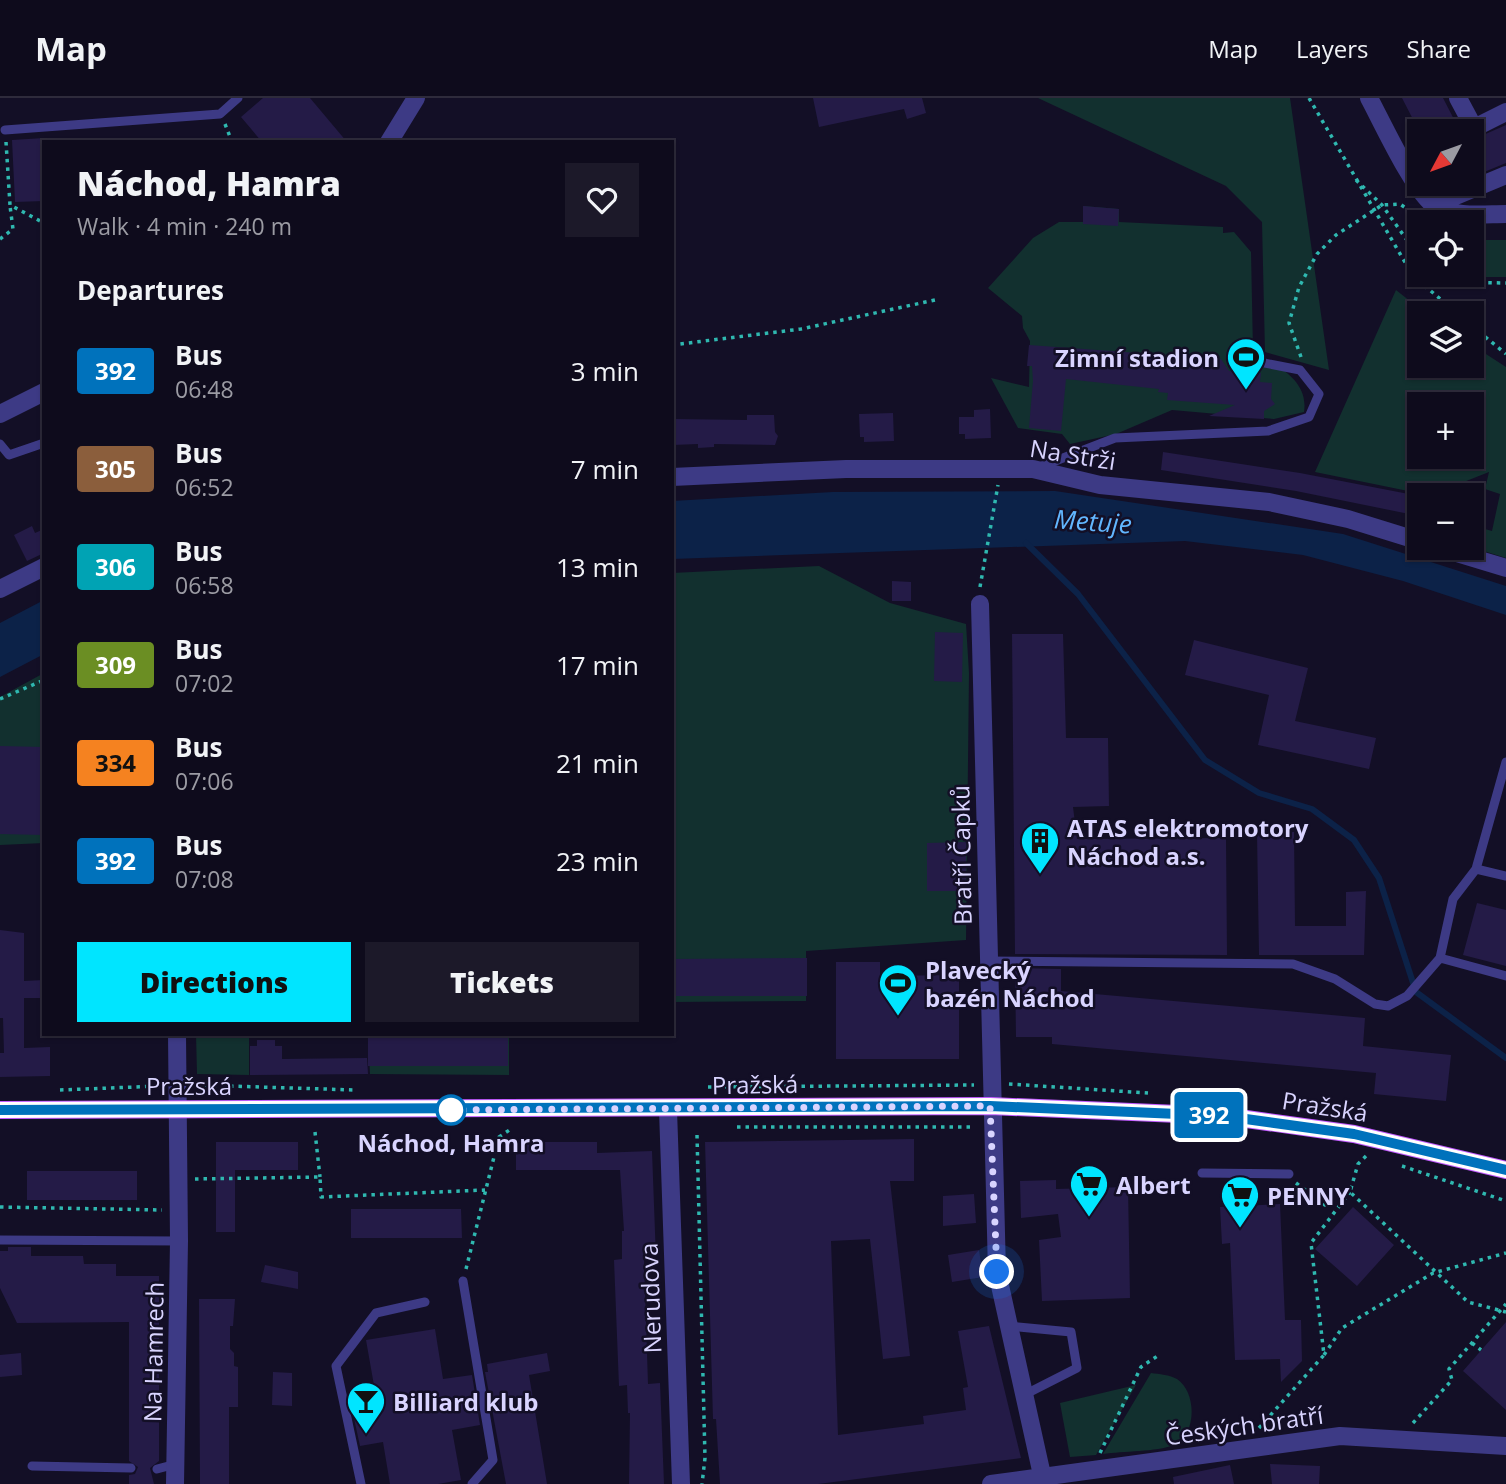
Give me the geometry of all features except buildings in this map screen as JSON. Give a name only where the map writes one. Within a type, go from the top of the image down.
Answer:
[{"type":"main road","name":"Pražská","points":[[0,1110],[668,1110],[990,1106],[1224,1116],[1354,1134],[1506,1170]]},
{"type":"street","points":[[390,140],[416,98]]},
{"type":"street","points":[[1369,98],[1414,180],[1434,205],[1458,214],[1506,214]]},
{"type":"street","points":[[1458,98],[1474,128],[1506,112]]},
{"type":"street","points":[[1434,205],[1506,175]]},
{"type":"street","points":[[0,414],[42,393]]},
{"type":"street","name":"Na Strži","points":[[674,477],[846,469],[1032,469],[1100,485],[1269,502],[1348,519],[1407,537]]},
{"type":"street","points":[[1480,560],[1506,568]]},
{"type":"street","points":[[0,589],[42,568]]},
{"type":"street","name":"Bratří Čapků","points":[[980,604],[990,1106],[997,1272],[1043,1481]]},
{"type":"street","name":"Na Hamrech","points":[[175,1484],[179,1241],[177,1036]]},
{"type":"street","name":"Nerudova","points":[[668,1110],[681,1484]]},
{"type":"street","name":"Českých bratří","points":[[991,1484],[1043,1481],[1239,1449],[1339,1436],[1506,1446]]},
{"type":"lane","points":[[5,130],[220,114],[238,98]]},
{"type":"lane","points":[[1032,469],[1115,438],[1268,431],[1309,418],[1319,394],[1300,370],[1244,359]]},
{"type":"lane","points":[[0,444],[4,457],[42,444]]},
{"type":"lane","points":[[988,961],[1293,964],[1335,979],[1376,1004],[1388,1006],[1407,996],[1437,962],[1453,899],[1476,869],[1506,762]]},
{"type":"lane","points":[[1476,869],[1506,876]]},
{"type":"lane","points":[[1437,962],[1506,976]]},
{"type":"lane","points":[[1202,1173],[1289,1174]]},
{"type":"lane","points":[[0,1240],[179,1241]]},
{"type":"lane","points":[[463,1281],[494,1460],[472,1484]]},
{"type":"lane","points":[[361,1484],[358,1483],[336,1366],[376,1313],[425,1302]]},
{"type":"lane","points":[[1008,1326],[1071,1332],[1077,1368],[1023,1396]]},
{"type":"lane","points":[[157,1469],[176,1464]]},
{"type":"lane","points":[[32,1466],[131,1468]]},
{"type":"path","points":[[1308,98],[1372,211],[1413,276],[1443,301]]},
{"type":"path","points":[[0,239],[13,229],[5,130]]},
{"type":"path","points":[[1352,176],[1382,205],[1407,240]]},
{"type":"path","points":[[1301,355],[1289,323],[1299,287],[1317,254],[1336,235],[1382,205],[1400,204],[1422,219],[1434,205]]},
{"type":"path","points":[[10,205],[42,222]]},
{"type":"path","points":[[1484,283],[1506,283]]},
{"type":"path","points":[[674,345],[801,329],[935,300]]},
{"type":"path","points":[[1484,336],[1506,354]]},
{"type":"path","points":[[981,582],[998,482]]},
{"type":"path","points":[[0,699],[42,682]]},
{"type":"path","points":[[780,1086],[977,1084]]},
{"type":"path","points":[[724,1127],[976,1127]]},
{"type":"path","points":[[463,1281],[499,1138],[511,1129]]},
{"type":"path","points":[[315,1132],[321,1197],[485,1190]]},
{"type":"path","points":[[696,1135],[705,1458],[702,1484]]},
{"type":"path","points":[[1355,1151],[1375,1157]]},
{"type":"path","points":[[1324,1355],[1311,1243],[1350,1192],[1357,1164],[1367,1154]]},
{"type":"path","points":[[1398,1165],[1506,1201]]},
{"type":"path","points":[[1289,1174],[1301,1189],[1325,1205],[1350,1192]]},
{"type":"path","points":[[179,1179],[320,1177]]},
{"type":"path","points":[[1350,1192],[1433,1273],[1468,1302],[1503,1311]]},
{"type":"path","points":[[0,1207],[179,1211]]},
{"type":"path","points":[[1239,1449],[1324,1355],[1342,1328],[1433,1273],[1506,1252]]},
{"type":"path","points":[[1398,1440],[1452,1380],[1449,1369],[1503,1311],[1506,1304]]},
{"type":"path","points":[[1472,1343],[1481,1350]]},
{"type":"path","points":[[1091,1472],[1141,1367],[1159,1355]]},
{"type":"green space","points":[[1038,98],[1290,98],[1329,370],[1265,352],[1262,222],[1226,186]]},
{"type":"green space","points":[[1083,206],[1119,209],[1119,222],[1223,227],[1223,233],[1234,232],[1251,252],[1253,350],[1281,368],[1296,383],[1302,391],[1304,412],[1274,419],[1172,410],[1116,434],[1070,444],[1062,434],[1018,428],[991,378],[1029,387],[1030,341],[1023,328],[1022,316],[988,288],[1033,238],[1059,222],[1083,222]]},
{"type":"green space","points":[[1484,240],[1506,240],[1506,277],[1484,277]]},
{"type":"green space","points":[[1396,290],[1410,301],[1407,301],[1407,378],[1484,378],[1484,353],[1506,367],[1506,558],[1484,551],[1484,529],[1492,531],[1500,494],[1485,489],[1489,472],[1461,483],[1407,483],[1407,491],[1315,472]]},
{"type":"green space","points":[[819,566],[890,603],[966,624],[969,673],[966,940],[806,951],[806,1001],[674,1002],[674,573]]},
{"type":"green space","points":[[42,674],[42,843],[0,845],[0,697]]},
{"type":"green space","points":[[196,1036],[249,1036],[249,1075],[197,1074]]},
{"type":"green space","points":[[368,1036],[509,1036],[509,1075],[370,1074]]},
{"type":"green space","points":[[1151,1373],[1177,1379],[1184,1385],[1192,1413],[1187,1432],[1182,1440],[1167,1447],[1103,1454]]},
{"type":"green space","points":[[1136,1385],[1096,1455],[1070,1457],[1060,1403]]},
{"type":"water","name":"Metuje","points":[[1055,491],[1343,534],[1407,554],[1407,560],[1424,560],[1506,586],[1506,615],[1403,581],[1303,555],[1185,541],[674,559],[674,501],[833,492]]},
{"type":"water","points":[[42,601],[42,655],[0,677],[0,623]]},
{"type":"waterway","points":[[1026,543],[1078,594],[1205,760],[1259,793],[1312,809],[1354,840],[1379,878],[1416,992],[1506,1058]]},
{"type":"bus line","name":"392","points":[[0,1110],[668,1110],[990,1106],[1224,1116],[1354,1134],[1506,1170]]},
{"type":"place","name":"Zimní stadion","points":[[1246,391]]},
{"type":"place","name":"ATAS elektromotory Náchod a.s.","points":[[1040,875]]},
{"type":"place","name":"Plavecký bazén Náchod","points":[[898,1017]]},
{"type":"place","name":"Náchod, Hamra","points":[[451,1110]]},
{"type":"place","name":"Albert","points":[[1089,1218]]},
{"type":"place","name":"PENNY","points":[[1240,1229]]},
{"type":"place","name":"Billiard klub","points":[[366,1435]]},
{"type":"route","points":[[451,1110],[990,1106],[997,1272]]}]
